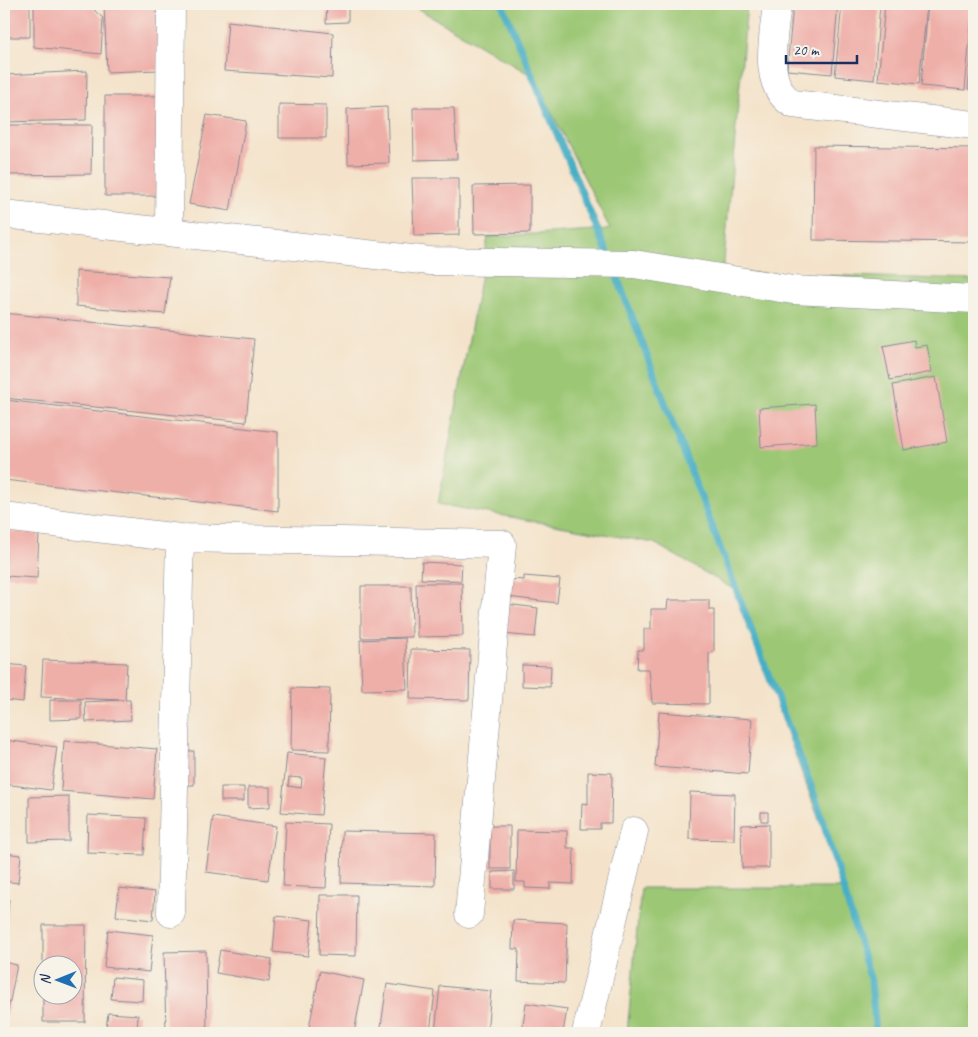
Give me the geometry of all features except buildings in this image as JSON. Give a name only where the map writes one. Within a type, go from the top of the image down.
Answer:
[{"type":"street","points":[[168,232],[171,4]]},
{"type":"street","points":[[777,4],[773,71],[779,92],[793,104],[974,125]]},
{"type":"street","points":[[4,214],[430,261],[634,264],[793,290],[974,299]]},
{"type":"street","points":[[4,518],[180,538],[502,544],[469,914]]},
{"type":"street","points":[[170,913],[180,538]]},
{"type":"street","points":[[586,1033],[634,831]]},
{"type":"green space","points":[[410,4],[747,4],[723,272],[974,280],[974,1033],[627,1033],[641,888],[844,888],[735,590],[654,543],[438,504],[488,237],[610,229],[534,77]]},
{"type":"waterway","points":[[502,4],[609,257]]},
{"type":"waterway","points":[[614,269],[817,802],[871,981],[876,1033]]}]
